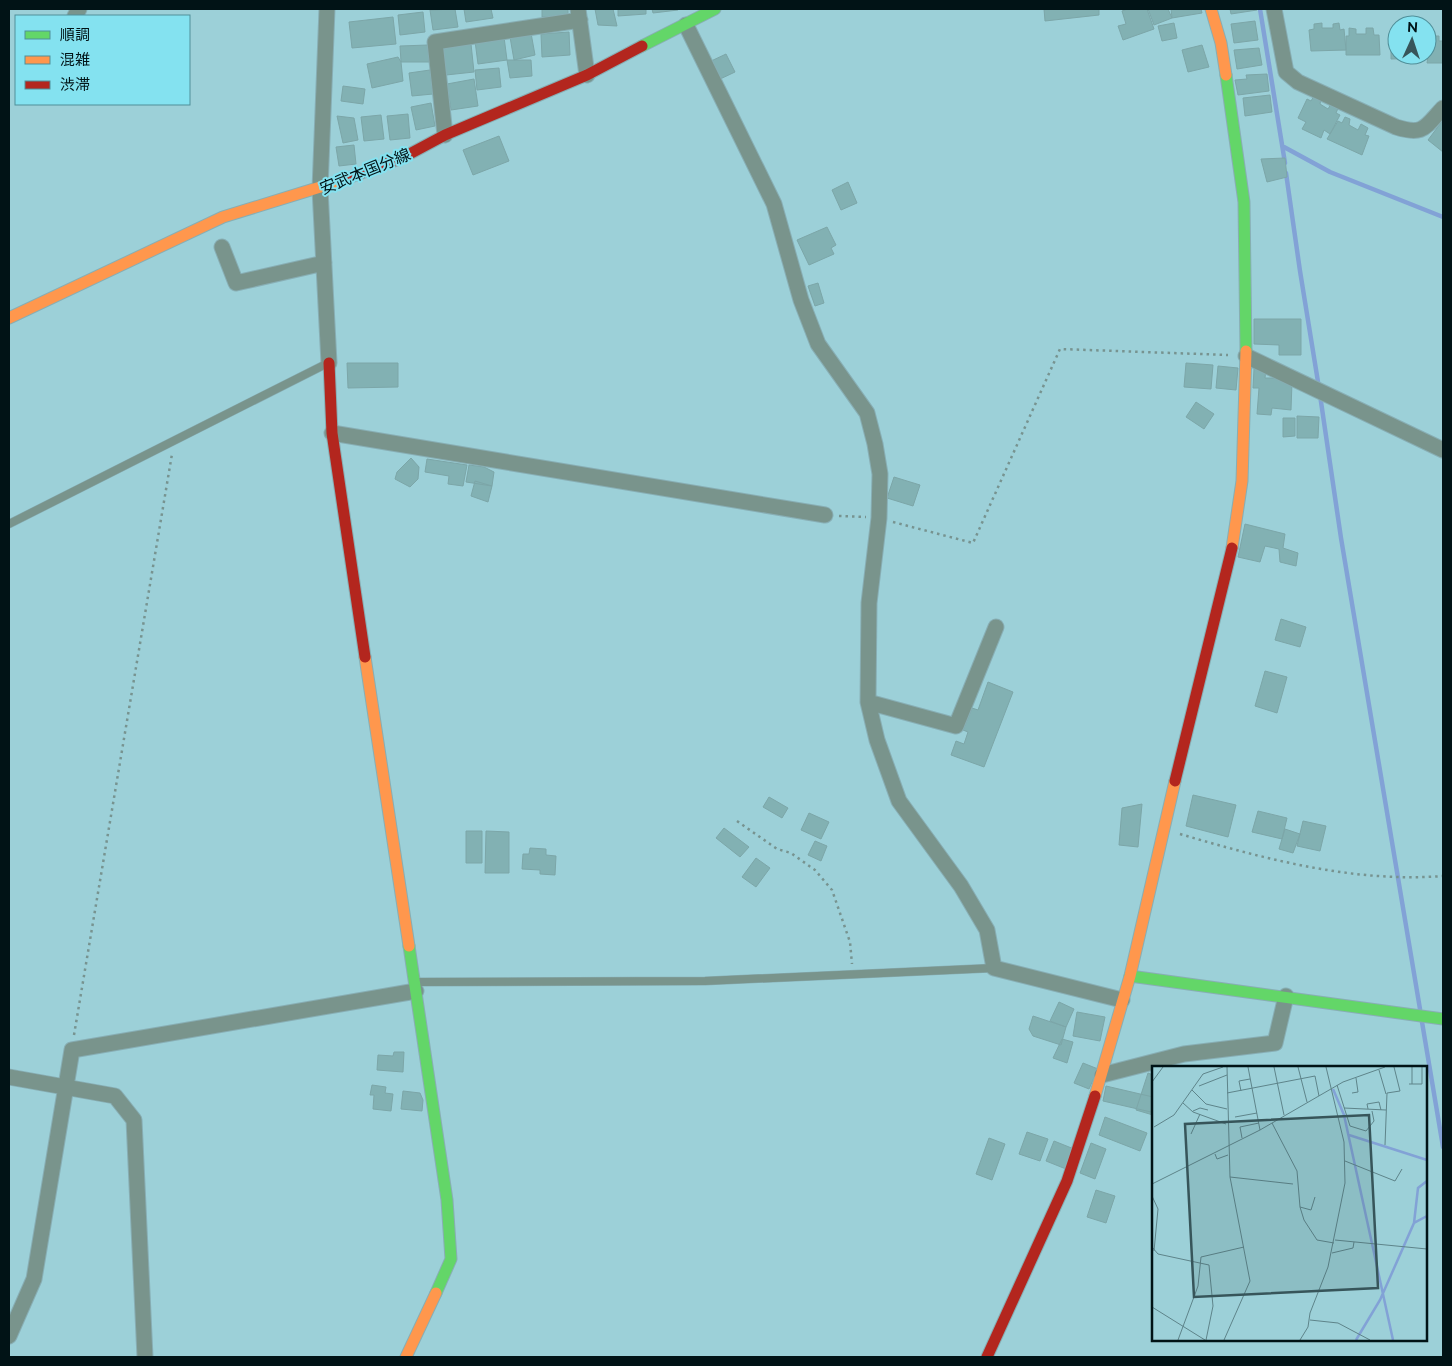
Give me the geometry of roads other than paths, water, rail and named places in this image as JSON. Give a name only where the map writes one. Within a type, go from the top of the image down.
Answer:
[{"type":"street","name":"安武本国分線","points":[[9,318],[222,217],[320,189],[402,158],[445,135],[587,75],[715,9]]},
{"type":"street","points":[[987,1357],[1067,1181],[1102,1075],[1130,976],[1163,830],[1236,532],[1242,481],[1246,356],[1244,202],[1221,43],[1212,9]]},
{"type":"street","points":[[1274,9],[1286,72],[1298,82],[1396,127],[1412,132],[1423,129],[1443,108]]},
{"type":"street","points":[[324,10],[320,189],[332,433],[447,1200],[451,1260],[406,1357]]},
{"type":"street","points":[[445,135],[435,42],[579,14],[587,75]]},
{"type":"street","points":[[686,25],[774,204],[801,300],[818,344],[867,413],[880,474],[879,518],[869,603],[868,702],[877,740],[899,801],[961,886],[987,930],[994,968],[1122,1000]]},
{"type":"street","points":[[222,248],[236,283],[324,263]]},
{"type":"street","points":[[1246,356],[1443,450]]},
{"type":"street","points":[[332,433],[825,515]]},
{"type":"street","points":[[868,702],[956,726],[996,627]]},
{"type":"street","points":[[1130,976],[1443,1019]]},
{"type":"street","points":[[9,1336],[34,1279],[72,1050],[415,986]]},
{"type":"street","points":[[1102,1075],[1184,1054],[1275,1043],[1286,996]]},
{"type":"street","points":[[9,1077],[115,1096],[134,1120],[145,1357]]},
{"type":"lane","points":[[9,524],[329,363]]},
{"type":"lane","points":[[415,986],[705,981],[994,968]]},
{"type":"waterway","points":[[1260,9],[1285,163]]},
{"type":"waterway","points":[[1284,147],[1330,172],[1443,217]]},
{"type":"waterway","points":[[1286,173],[1319,388]]},
{"type":"waterway","points":[[1320,395],[1341,538],[1420,1009]]},
{"type":"waterway","points":[[1422,1022],[1443,1147]]}]
